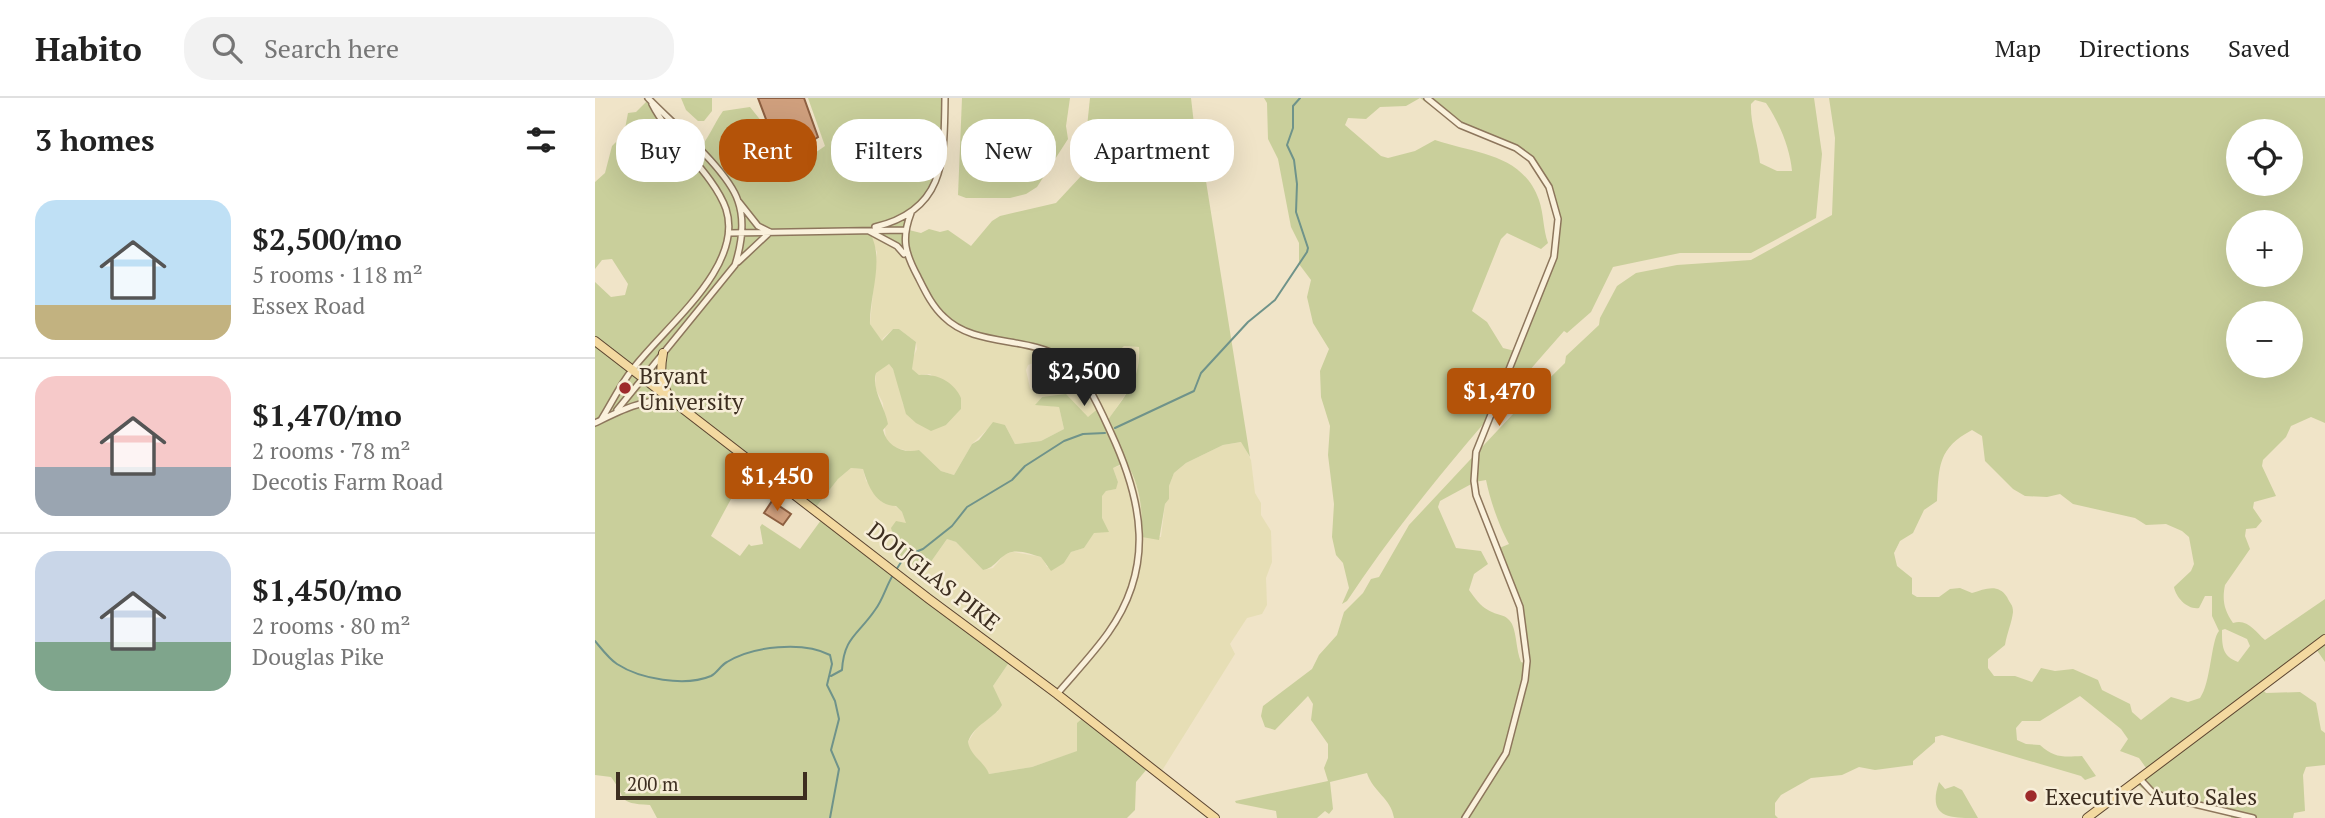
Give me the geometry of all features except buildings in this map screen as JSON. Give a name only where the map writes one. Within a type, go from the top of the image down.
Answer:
[{"type":"main road","name":"DOUGLAS PIKE","points":[[595,341],[1215,818]]},
{"type":"main road","points":[[663,353],[660,370],[662,386],[671,398]]},
{"type":"main road","points":[[2087,818],[2325,639]]},
{"type":"street","points":[[906,256],[905,230],[911,213],[931,190],[942,166],[945,98]]},
{"type":"street","points":[[1427,98],[1460,125],[1516,148],[1531,159],[1549,187],[1558,219],[1554,257],[1476,452],[1476,495],[1520,607],[1527,661],[1525,680],[1506,753],[1465,818]]},
{"type":"street","points":[[648,99],[727,181],[758,226],[770,232]]},
{"type":"street","points":[[598,422],[631,370],[711,277],[723,257],[729,233],[726,209],[715,189],[684,151],[648,99]]},
{"type":"street","points":[[734,265],[741,233],[738,200]]},
{"type":"street","points":[[866,229],[893,222],[911,213]]},
{"type":"street","points":[[866,229],[897,246],[906,256],[944,318],[964,331],[1042,349],[1064,359],[1099,406],[1136,495],[1140,529],[1139,553],[1129,598],[1108,633],[1057,694]]},
{"type":"street","points":[[729,233],[905,230]]},
{"type":"street","points":[[617,410],[734,265],[770,232]]},
{"type":"street","points":[[598,422],[617,410],[671,398]]},
{"type":"street","points":[[2140,779],[2158,795],[2253,818]]},
{"type":"shaded area","points":[[867,229],[906,249],[1023,342],[1043,346],[1038,361],[1028,365],[1026,370],[1030,388],[1035,391],[1054,387],[1056,371],[1064,358],[1061,353],[1078,352],[1102,358],[1116,354],[1124,346],[1139,347],[1140,366],[1134,382],[1108,420],[1088,417],[1042,397],[1036,404],[1059,407],[1064,429],[1041,441],[1015,444],[1005,425],[992,425],[972,444],[954,475],[941,471],[919,450],[912,452],[893,447],[886,441],[883,403],[875,388],[876,372],[882,367],[889,364],[893,369],[903,405],[946,425],[961,409],[961,398],[930,374],[919,375],[912,369],[916,342],[899,329],[893,329],[882,342],[870,324],[877,252]]},
{"type":"shaded area","points":[[1242,442],[1251,460],[1255,493],[1261,503],[1261,515],[1271,531],[1272,562],[1266,578],[1267,605],[1262,614],[1247,618],[1230,644],[1235,654],[1158,777],[1077,723],[1078,751],[1032,767],[989,774],[970,751],[968,742],[978,726],[998,711],[993,686],[1010,661],[815,508],[838,479],[851,468],[863,469],[866,481],[902,512],[928,566],[947,539],[956,542],[983,570],[993,568],[1005,554],[1013,552],[1042,557],[1047,567],[1064,563],[1071,552],[1084,548],[1102,518],[1102,495],[1115,489],[1118,482],[1113,468],[1128,463],[1143,516],[1142,537],[1161,537],[1165,504],[1169,499],[1169,486],[1174,473],[1186,463],[1223,445]]},
{"type":"green space","points":[[681,98],[712,98],[712,111],[705,120],[696,119],[686,110]]},
{"type":"green space","points":[[808,98],[945,98],[945,119],[831,119],[831,182],[934,182],[912,215],[909,230],[921,233],[929,229],[940,232],[948,230],[971,246],[992,221],[1000,216],[1056,203],[1076,182],[1206,182],[1250,457],[1241,442],[1223,445],[1186,463],[1174,473],[1159,540],[1142,537],[1140,498],[1135,479],[1126,462],[1113,468],[1118,482],[1116,489],[1106,491],[1102,496],[1102,518],[1109,532],[1094,533],[1084,548],[1071,552],[1064,563],[1051,571],[1041,557],[1023,552],[1008,553],[983,570],[956,542],[947,539],[928,566],[916,567],[899,554],[891,528],[896,521],[906,523],[902,512],[896,506],[878,499],[870,488],[863,469],[851,468],[838,479],[816,507],[753,465],[744,475],[711,536],[740,556],[749,544],[763,544],[760,527],[762,524],[800,549],[824,516],[1010,661],[993,686],[1002,705],[975,731],[968,742],[972,752],[989,774],[1032,767],[1077,751],[1077,723],[1084,717],[1147,769],[1136,782],[1135,810],[1127,818],[657,818],[650,805],[627,801],[611,777],[595,775],[595,282],[611,297],[625,295],[628,284],[612,259],[602,260],[595,269],[595,182],[605,173],[612,146],[616,142],[616,182],[705,182],[705,142],[723,111],[750,107],[760,119],[719,119],[719,182],[817,182],[817,152],[825,146]],"holes":[[[867,229],[906,249],[932,299],[954,326],[988,336],[1043,346],[1060,354],[1078,352],[1102,358],[1116,354],[1124,346],[1139,347],[1135,378],[1108,420],[1100,407],[1088,417],[1066,394],[1042,397],[1035,405],[1059,407],[1064,429],[1041,441],[1015,444],[1005,425],[993,422],[979,440],[972,444],[954,475],[941,471],[919,450],[896,448],[883,430],[888,424],[875,379],[876,373],[889,364],[893,369],[906,414],[931,431],[946,425],[961,409],[961,398],[944,380],[919,375],[912,369],[916,342],[899,329],[893,329],[882,341],[870,324],[876,250]]]},
{"type":"green space","points":[[962,98],[1070,98],[1066,126],[1068,139],[1056,158],[1056,119],[961,119]]},
{"type":"green space","points":[[1090,98],[1191,98],[1193,119],[1088,119]]},
{"type":"green space","points":[[1264,98],[1420,98],[1814,98],[1822,154],[1816,218],[1751,253],[1680,253],[1613,267],[1591,312],[1567,333],[1564,331],[1479,429],[1397,530],[1347,601],[1342,604],[1349,588],[1343,563],[1336,555],[1332,537],[1334,504],[1328,455],[1330,426],[1321,397],[1320,371],[1329,349],[1313,323],[1307,297],[1311,280],[1299,264],[1299,243],[1291,227],[1278,159],[1268,139],[1267,103]],"holes":[[[1420,98],[1451,121],[1519,153],[1532,163],[1555,202],[1556,253],[1515,351],[1503,348],[1487,322],[1472,311],[1501,239],[1507,233],[1541,249],[1548,243],[1541,206],[1531,185],[1509,164],[1435,140],[1415,151],[1388,158],[1381,156],[1345,125],[1348,118],[1366,119],[1380,107],[1406,106]],[[1755,100],[1766,103],[1775,118],[1786,144],[1792,171],[1777,171],[1760,163],[1751,111],[1751,104]]]},
{"type":"green space","points":[[1829,98],[2325,98],[2325,423],[2311,417],[2291,426],[2286,437],[2263,460],[2262,466],[2276,496],[2254,502],[2253,508],[2262,521],[2256,528],[2246,529],[2245,536],[2250,549],[2225,585],[2224,595],[2226,609],[2233,623],[2247,624],[2265,640],[2325,599],[2325,662],[2316,649],[2262,689],[2266,693],[2300,692],[2316,703],[2321,730],[2325,733],[2325,765],[2306,767],[2303,775],[2305,811],[2294,813],[2293,818],[2231,818],[2231,815],[2152,795],[2136,784],[2149,772],[2139,758],[2120,751],[2128,739],[2121,729],[2080,696],[2040,721],[2022,721],[2016,728],[2017,740],[2026,744],[2040,745],[2059,756],[2082,756],[2096,776],[2085,780],[2081,776],[1942,735],[1935,737],[1935,742],[1913,761],[1913,765],[1875,770],[1859,767],[1842,775],[1811,778],[1781,795],[1775,803],[1775,815],[1778,818],[1394,818],[1389,805],[1367,773],[1330,782],[1333,809],[1329,814],[1325,811],[1317,818],[1277,818],[1276,811],[1236,803],[1235,801],[1328,781],[1324,768],[1328,758],[1328,744],[1311,720],[1313,704],[1308,696],[1275,730],[1265,727],[1261,716],[1263,706],[1312,669],[1319,655],[1337,635],[1344,612],[1363,593],[1371,579],[1379,577],[1409,525],[1512,415],[1565,363],[1566,356],[1599,325],[1617,286],[1636,273],[1677,265],[1751,260],[1832,215],[1835,138]],"holes":[[[1972,430],[1982,436],[1985,461],[2013,489],[2025,496],[2047,497],[2060,494],[2073,504],[2135,518],[2146,525],[2166,524],[2189,537],[2194,564],[2191,571],[2174,587],[2175,591],[2183,602],[2195,608],[2199,608],[2205,596],[2212,596],[2212,616],[2219,631],[2200,698],[2188,702],[2171,697],[2141,720],[2132,712],[2130,704],[2102,690],[2098,680],[2073,669],[2055,671],[2041,668],[2032,682],[2015,676],[1994,676],[1988,668],[1988,659],[2005,645],[2013,612],[2007,597],[2000,590],[1991,588],[1972,593],[1960,588],[1950,589],[1939,597],[1917,597],[1912,594],[1912,578],[1897,566],[1894,553],[1900,541],[1913,533],[1924,510],[1937,501],[1943,459],[1952,444]],[[1486,480],[1495,513],[1509,544],[1497,549],[1520,610],[1527,664],[1521,662],[1510,620],[1485,608],[1469,590],[1474,574],[1488,564],[1481,551],[1456,548],[1438,507],[1440,501],[1475,482]],[[2222,630],[2247,639],[2250,646],[2238,662],[2226,653]]]},
{"type":"green space","points":[[648,100],[666,119],[627,119],[628,113],[636,112]]},
{"type":"green space","points":[[961,122],[961,182],[1040,182],[1026,194],[1010,198],[966,198],[958,195]]},
{"type":"green space","points":[[1939,782],[1945,789],[1954,786],[1962,790],[1978,818],[1943,814],[1936,803]]},
{"type":"waterway","points":[[1115,428],[1194,391],[1201,373],[1248,322],[1275,300],[1307,252],[1296,212],[1294,160],[1287,145],[1293,128],[1293,106],[1300,98]]},
{"type":"waterway","points":[[896,570],[905,556],[923,549],[952,526],[967,507],[1012,480],[1025,466],[1064,441],[1083,434],[1105,433]]},
{"type":"waterway","points":[[831,676],[842,670],[849,643],[878,606],[893,575]]},
{"type":"waterway","points":[[595,641],[611,659],[627,669],[650,677],[676,681],[711,676],[727,662],[764,649],[806,648],[830,655],[832,664],[827,685],[835,701],[839,719],[831,750],[839,769],[830,818]]},
{"type":"place","name":"Bryant University","points":[[625,388]]},
{"type":"place","name":"Executive Auto Sales","points":[[2031,796]]}]
